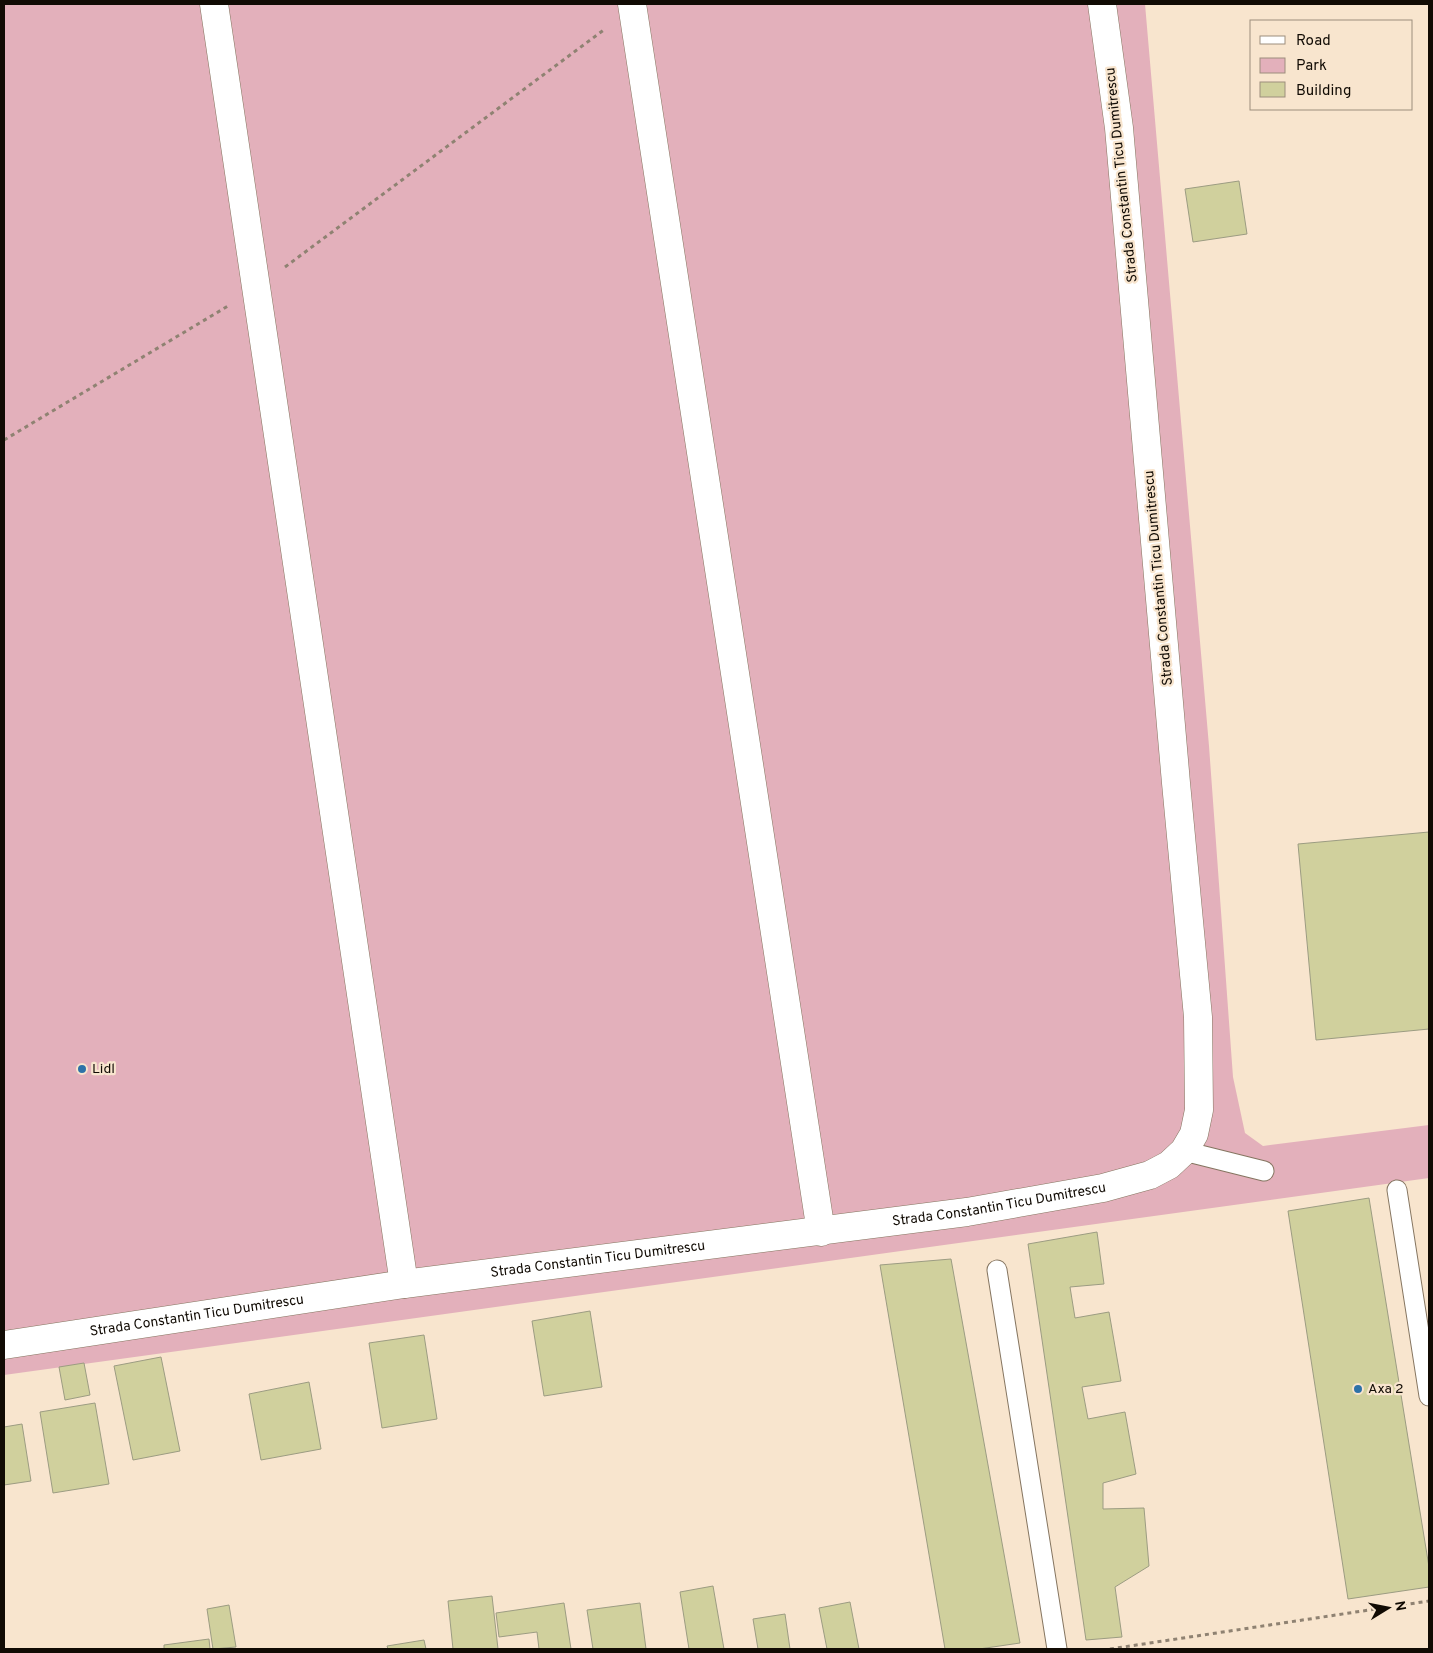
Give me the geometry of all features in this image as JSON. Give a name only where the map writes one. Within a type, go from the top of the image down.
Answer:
[{"type":"street","points":[[214,4],[404,1284]]},
{"type":"street","name":"Strada Constantin Ticu Dumitrescu","points":[[4,1345],[404,1284],[967,1212],[1104,1188],[1150,1174],[1169,1165],[1184,1151],[1194,1134],[1199,1110],[1198,1017],[1119,128],[1102,4]]},
{"type":"street","points":[[632,6],[821,1232]]},
{"type":"lane","points":[[1184,1151],[1264,1171]]},
{"type":"lane","points":[[1396,1190],[1429,1396]]},
{"type":"lane","points":[[996,1270],[1057,1649]]},
{"type":"path","points":[[4,440],[256,289],[632,6]]},
{"type":"path","points":[[1110,1649],[1429,1601]]},
{"type":"green space","points":[[4,4],[1145,4],[1209,746],[1233,1077],[1245,1133],[1263,1146],[1429,1125],[1429,1178],[4,1375]]},
{"type":"building","points":[[1239,181],[1247,234],[1193,242],[1185,189]]},
{"type":"building","points":[[1429,832],[1429,1029],[1316,1040],[1298,844]]},
{"type":"building","name":"Axa 2","points":[[1369,1198],[1429,1567],[1429,1587],[1348,1599],[1288,1211]]},
{"type":"building","points":[[1097,1232],[1104,1284],[1070,1287],[1075,1318],[1109,1312],[1121,1381],[1082,1387],[1088,1419],[1125,1412],[1136,1474],[1103,1483],[1103,1509],[1144,1508],[1149,1566],[1115,1587],[1122,1637],[1086,1640],[1028,1244]]},
{"type":"building","points":[[951,1259],[1020,1643],[979,1649],[945,1649],[880,1265]]},
{"type":"building","points":[[590,1311],[602,1387],[544,1396],[532,1321]]},
{"type":"building","points":[[424,1335],[437,1419],[382,1428],[369,1343]]},
{"type":"building","points":[[161,1357],[180,1451],[133,1460],[114,1366]]},
{"type":"building","points":[[84,1363],[90,1395],[65,1400],[59,1367]]},
{"type":"building","points":[[309,1382],[321,1449],[261,1460],[249,1394]]},
{"type":"building","points":[[95,1403],[109,1484],[53,1493],[40,1412]]},
{"type":"building","points":[[22,1424],[31,1481],[4,1485],[4,1427]]},
{"type":"building","points":[[713,1586],[724,1649],[689,1649],[680,1592]]},
{"type":"building","points":[[492,1596],[498,1649],[453,1649],[448,1601]]},
{"type":"building","points":[[850,1602],[859,1649],[827,1649],[819,1608]]},
{"type":"building","points":[[564,1603],[571,1649],[539,1649],[537,1632],[499,1637],[496,1613]]},
{"type":"building","points":[[640,1603],[646,1649],[593,1649],[587,1610]]},
{"type":"building","points":[[229,1605],[236,1647],[213,1649],[207,1609]]},
{"type":"building","points":[[785,1614],[790,1649],[758,1649],[753,1619]]},
{"type":"building","points":[[209,1639],[210,1649],[164,1649],[164,1645]]},
{"type":"building","points":[[424,1640],[426,1649],[388,1649],[387,1646]]},
{"type":"place","name":"Lidl","points":[[82,1069]]},
{"type":"place","name":"Axa 2","points":[[1358,1389]]}]
